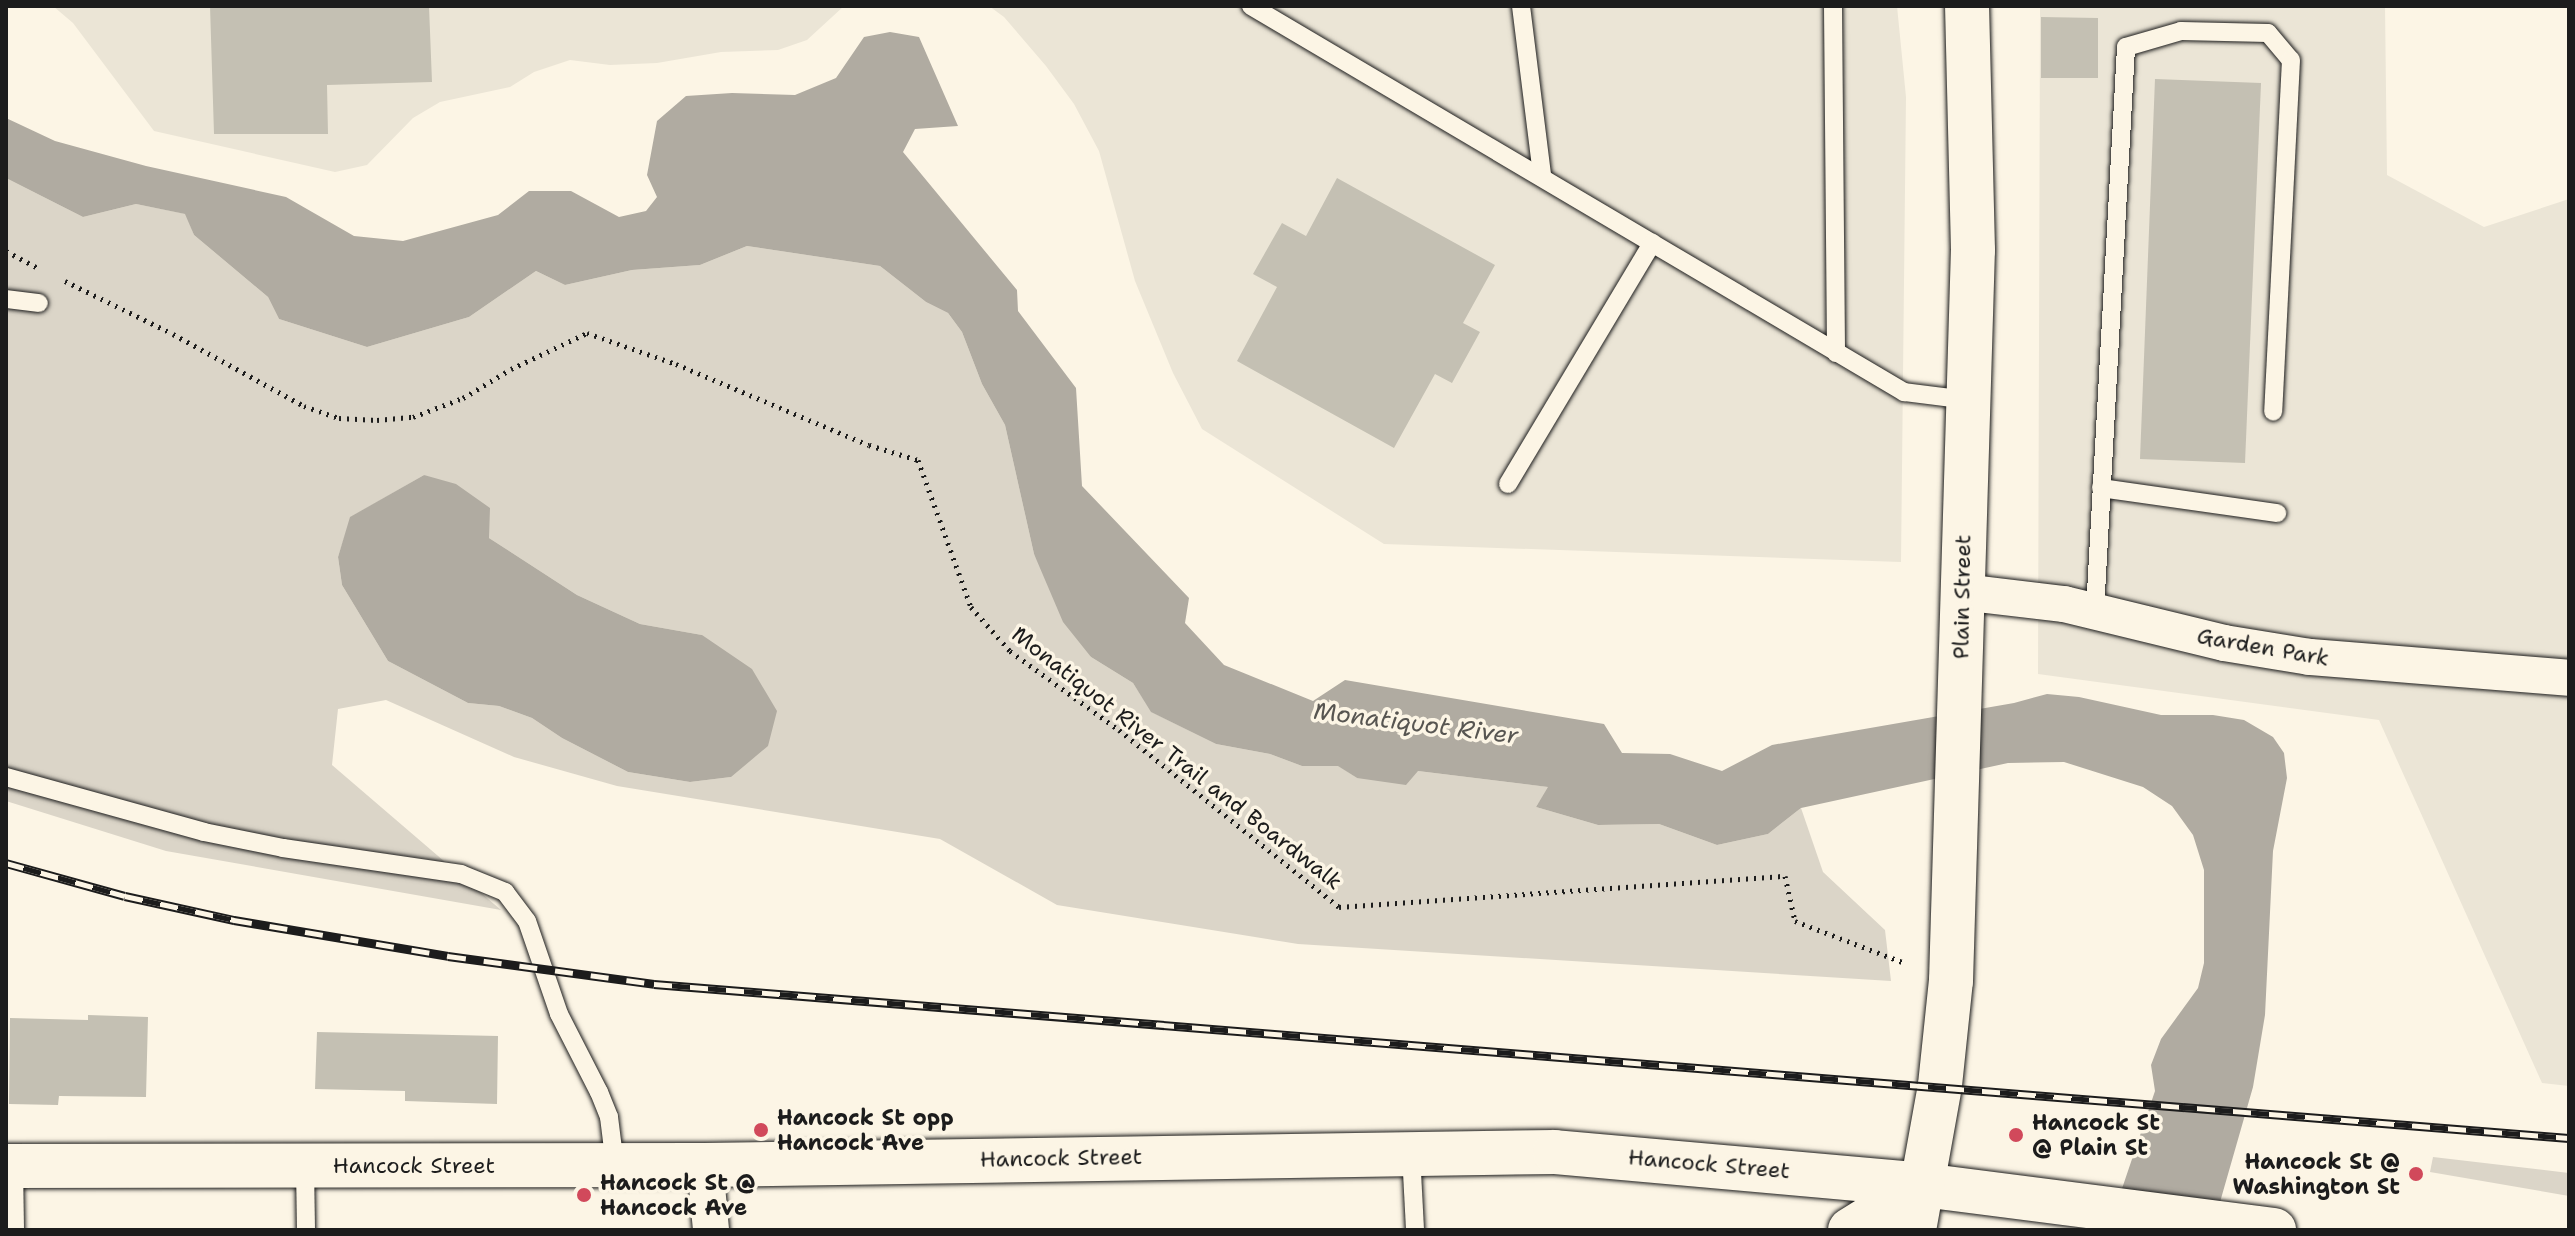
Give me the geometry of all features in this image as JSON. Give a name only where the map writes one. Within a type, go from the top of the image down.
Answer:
[{"type":"main road","name":"Plain Street","points":[[1914,1230],[1940,1085],[1951,981],[1974,180],[1967,6]]},
{"type":"main road","name":"Hancock Street","points":[[10,1166],[705,1165],[1411,1152],[1623,1156],[1923,1185],[2264,1229]]},
{"type":"main road","points":[[1850,1230],[1923,1185]]},
{"type":"street","name":"Garden Park","points":[[1962,592],[2029,598],[2224,643],[2310,657],[2569,678]]},
{"type":"street","points":[[705,1165],[711,1230]]},
{"type":"lane","points":[[1251,6],[1542,175],[1904,392],[1967,400]]},
{"type":"lane","points":[[1521,6],[1542,175]]},
{"type":"lane","points":[[1833,6],[1836,353]]},
{"type":"lane","points":[[2095,611],[2126,47],[2181,31],[2268,33],[2291,60],[2273,412]]},
{"type":"lane","points":[[1508,484],[1652,243]]},
{"type":"lane","points":[[6,299],[39,303]]},
{"type":"lane","points":[[2101,488],[2277,513]]},
{"type":"lane","points":[[6,777],[217,835],[461,874],[505,892],[527,921],[559,1014],[599,1092],[609,1117],[615,1165]]},
{"type":"lane","points":[[1411,1152],[1415,1230]]},
{"type":"lane","points":[[10,1166],[15,1230]]},
{"type":"lane","points":[[305,1166],[306,1230]]},
{"type":"path","points":[[6,251],[43,270]]},
{"type":"path","name":"Monatiquot River Trail and Boardwalk","points":[[56,277],[184,339],[304,406],[339,418],[377,420],[413,417],[463,398],[511,369],[587,333],[676,364],[869,445],[918,460],[971,607],[1010,651],[1119,730],[1339,907],[1785,876],[1795,921],[1951,981]]},
{"type":"shaded area","points":[[53,6],[844,6],[807,40],[778,50],[721,52],[657,63],[610,65],[570,60],[534,72],[510,87],[440,102],[413,118],[367,165],[335,172],[154,131],[73,23]]},
{"type":"shaded area","points":[[989,6],[1897,6],[1906,97],[1901,562],[1384,544],[1202,429],[1173,373],[1135,281],[1099,151],[1074,104],[1046,66],[1004,17]]},
{"type":"shaded area","points":[[2040,6],[2385,6],[2387,175],[2484,227],[2569,199],[2569,1086],[2542,1083],[2379,720],[2038,674]]},
{"type":"shaded area","points":[[6,178],[83,217],[136,204],[186,214],[194,235],[268,297],[279,319],[367,347],[469,317],[536,271],[565,285],[632,270],[700,265],[747,246],[880,266],[926,302],[948,313],[962,332],[982,384],[1005,425],[1034,554],[1091,657],[1133,683],[1152,712],[1216,744],[1270,754],[1302,766],[1339,766],[1357,778],[1418,771],[1549,787],[1536,807],[1598,825],[1659,824],[1717,845],[1768,834],[1801,808],[1823,872],[1885,930],[1891,981],[1298,944],[1057,905],[940,839],[617,786],[514,757],[386,700],[338,709],[332,765],[501,910],[166,851],[6,801]],"holes":[[[424,475],[489,538],[577,595],[640,624],[702,635],[731,777],[690,782],[628,772],[562,738],[532,718],[499,706],[468,703],[388,661],[342,585],[338,557],[351,517]]]},
{"type":"shaded area","points":[[2433,1157],[2569,1173],[2569,1196],[2430,1172]]},
{"type":"water","name":"Monatiquot River","points":[[890,32],[919,37],[958,126],[915,129],[903,152],[1017,290],[1018,311],[1076,388],[1082,486],[1189,598],[1185,623],[1224,665],[1313,701],[1345,680],[1604,724],[1622,753],[1670,754],[1722,771],[1772,745],[2014,703],[2047,694],[2079,697],[2161,715],[2213,715],[2244,720],[2273,737],[2284,753],[2287,778],[2273,851],[2265,1015],[2253,1087],[2212,1230],[2108,1230],[2155,1091],[2151,1065],[2161,1039],[2198,988],[2204,963],[2204,870],[2193,835],[2172,806],[2143,787],[2064,762],[2008,763],[1801,808],[1768,834],[1717,845],[1659,824],[1598,825],[1536,807],[1548,787],[1418,771],[1406,785],[1357,778],[1338,766],[1302,766],[1270,754],[1216,744],[1151,712],[1133,683],[1091,657],[1063,622],[1034,554],[1005,425],[982,384],[962,332],[948,313],[926,302],[880,266],[747,246],[700,265],[632,270],[565,285],[536,271],[469,317],[367,347],[279,319],[268,297],[194,235],[185,214],[136,204],[83,217],[6,178],[6,118],[55,141],[146,166],[286,197],[354,236],[403,241],[498,215],[529,191],[571,191],[619,217],[646,211],[657,197],[647,175],[657,121],[686,96],[732,93],[795,95],[836,78],[864,37]]},
{"type":"water","points":[[424,475],[456,484],[490,508],[489,538],[577,595],[640,624],[702,635],[752,669],[777,711],[768,746],[731,777],[690,782],[628,772],[562,738],[532,718],[499,706],[468,703],[388,661],[342,585],[338,557],[350,517]]},
{"type":"building","points":[[210,6],[429,6],[432,82],[327,85],[328,134],[214,134]]},
{"type":"building","points":[[2041,17],[2098,18],[2098,78],[2041,78]]},
{"type":"building","points":[[2155,79],[2261,83],[2245,463],[2140,459]]},
{"type":"building","points":[[1337,178],[1495,265],[1463,323],[1480,332],[1452,383],[1435,374],[1394,448],[1237,361],[1277,287],[1253,274],[1282,223],[1306,236]]},
{"type":"building","points":[[88,1015],[148,1017],[146,1097],[59,1096],[58,1105],[9,1104],[10,1018],[88,1020]]},
{"type":"building","points":[[317,1032],[498,1036],[497,1104],[405,1101],[405,1091],[315,1089]]},
{"type":"railway","points":[[6,863],[125,896],[234,920],[448,956],[654,984],[2569,1138]]},
{"type":"place","name":"Hancock St opp Hancock Ave","points":[[761,1130]]},
{"type":"place","name":"Hancock St @ Plain St","points":[[2016,1135]]},
{"type":"place","name":"Hancock St @ Washington St","points":[[2416,1174]]},
{"type":"place","name":"Hancock St @ Hancock Ave","points":[[584,1195]]}]
